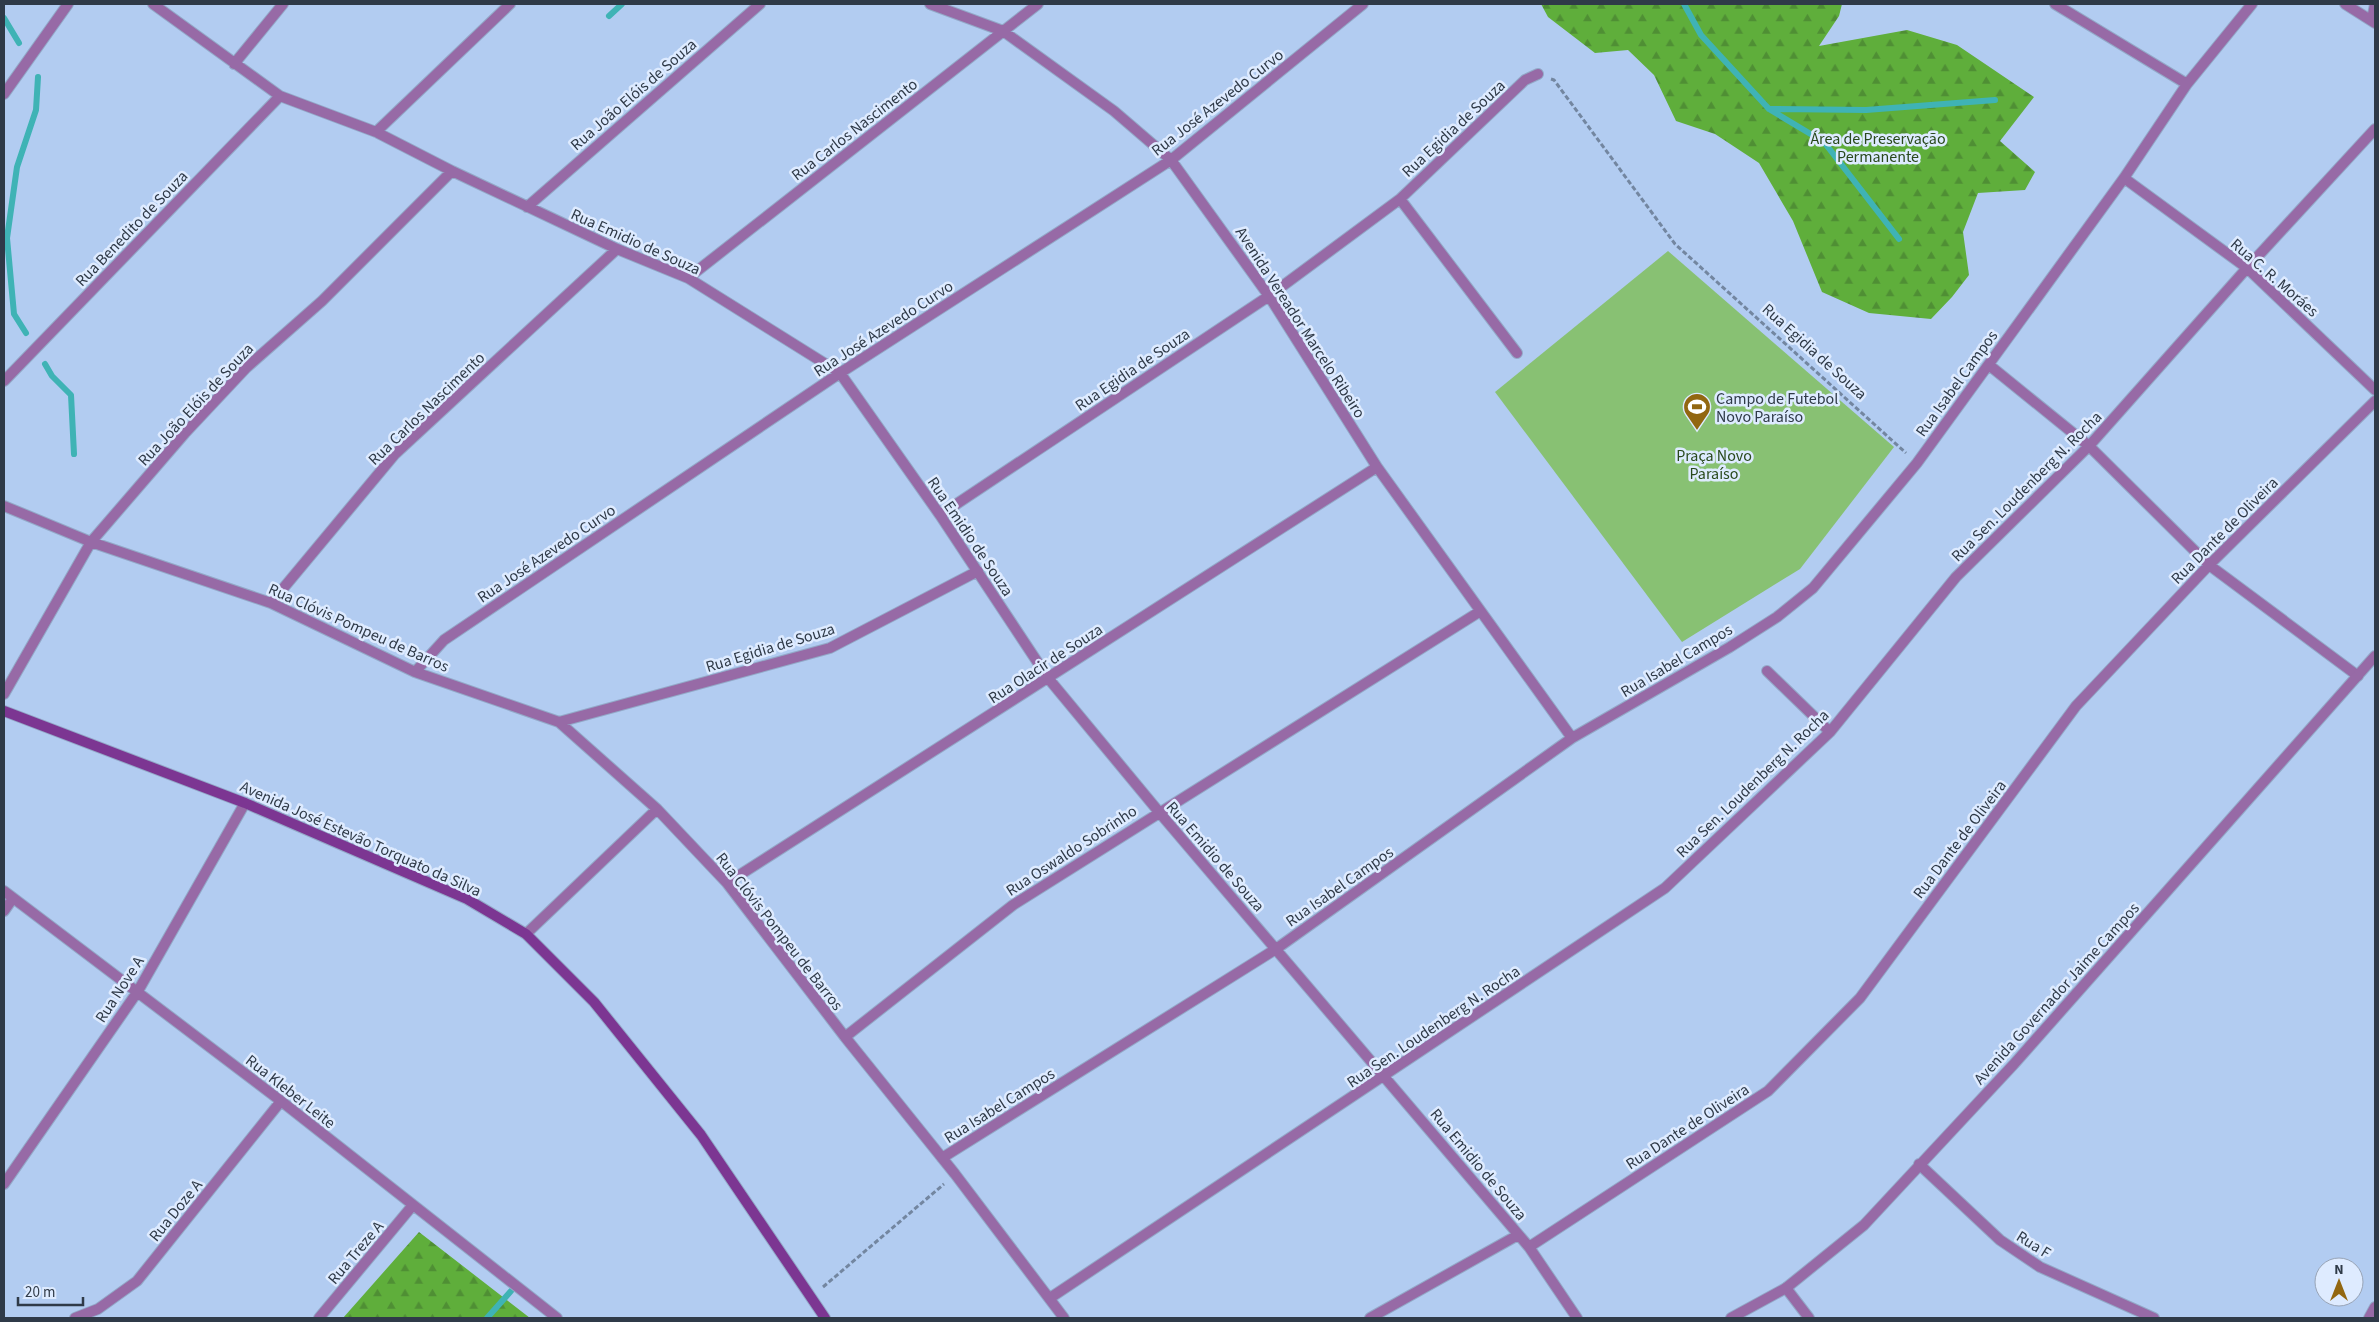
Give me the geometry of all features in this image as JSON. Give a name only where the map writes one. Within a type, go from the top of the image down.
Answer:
[{"type":"main road","name":"Avenida José Estevão Torquato da Silva","points":[[4,711],[245,803],[467,899],[526,934],[594,1002],[701,1135],[825,1318]]},
{"type":"street","points":[[4,94],[68,4]]},
{"type":"street","name":"Rua Emidio de Souza","points":[[153,4],[280,96],[376,132],[527,207],[617,249],[688,278],[840,373],[940,515],[1048,678],[1158,812],[1276,948],[1529,1247],[1578,1318]]},
{"type":"street","points":[[234,64],[283,4]]},
{"type":"street","points":[[376,132],[510,4]]},
{"type":"street","name":"Rua João Elóis de Souza","points":[[527,207],[760,4]]},
{"type":"street","name":"Avenida Vereador Marcelo Ribeiro","points":[[930,4],[1003,31],[1114,111],[1171,160],[1269,296],[1377,467],[1479,612],[1572,738]]},
{"type":"street","name":"Rua Carlos Nascimento","points":[[688,278],[1038,4]]},
{"type":"street","name":"Rua José Azevedo Curvo","points":[[415,672],[444,640],[840,373],[1171,160],[1364,4]]},
{"type":"street","points":[[2055,4],[2187,84]]},
{"type":"street","name":"Rua Isabel Campos","points":[[942,1158],[1276,948],[1572,738],[1777,617],[1814,588],[1917,463],[2124,178],[2187,84],[2252,4]]},
{"type":"street","points":[[2345,4],[2373,22],[2375,4]]},
{"type":"street","name":"Rua Egidia de Souza","points":[[940,515],[1269,296],[1400,199],[1525,80],[1538,74]]},
{"type":"street","name":"Rua Benedito de Souza","points":[[4,381],[280,96]]},
{"type":"street","name":"Rua Sen. Loudenberg N. Rocha","points":[[1050,1298],[1665,888],[1830,732],[1956,578],[2089,446],[2247,268],[2375,129]]},
{"type":"street","name":"Rua João Elóis de Souza","points":[[4,694],[91,542],[185,433],[246,368],[322,300],[452,171]]},
{"type":"street","name":"Rua C. R. Moráes","points":[[2124,178],[2247,268],[2375,390]]},
{"type":"street","points":[[1400,199],[1517,354]]},
{"type":"street","name":"Rua Carlos Nascimento","points":[[271,603],[395,454],[617,249]]},
{"type":"street","points":[[1989,365],[2089,446],[2209,565],[2358,676]]},
{"type":"street","name":"Rua Dante de Oliveira","points":[[1529,1247],[1768,1091],[1774,1085],[1860,998],[2076,706],[2209,565],[2375,401]]},
{"type":"street","name":"Rua Olacir de Souza","points":[[727,883],[1377,467]]},
{"type":"street","name":"Rua Clóvis Pompeu de Barros","points":[[4,506],[91,542],[271,603],[415,672],[560,722],[657,809],[727,883],[845,1037],[955,1174],[1064,1318]]},
{"type":"street","name":"Rua Egidia de Souza","points":[[560,722],[830,648],[978,571]]},
{"type":"street","name":"Rua Oswaldo Sobrinho","points":[[845,1037],[1013,905],[1158,812],[1479,612]]},
{"type":"street","name":"Avenida Governador Jaime Campos","points":[[1731,1318],[1786,1288],[1864,1225],[2014,1064],[2375,656]]},
{"type":"street","points":[[1767,671],[1830,732]]},
{"type":"street","name":"Rua Nove A","points":[[4,1184],[138,992],[245,803]]},
{"type":"street","points":[[526,934],[657,809]]},
{"type":"street","name":"Rua Kleber Leite","points":[[4,891],[281,1101],[557,1318]]},
{"type":"street","points":[[4,910],[13,898]]},
{"type":"street","name":"Rua Doze A","points":[[75,1318],[98,1308],[137,1281],[281,1101]]},
{"type":"street","name":"Rua F","points":[[1919,1164],[2008,1246],[2040,1267],[2154,1318]]},
{"type":"street","name":"Rua Treze A","points":[[319,1318],[413,1205]]},
{"type":"street","points":[[1370,1318],[1518,1235]]},
{"type":"street","points":[[1786,1288],[1809,1318]]},
{"type":"street","points":[[2369,1318],[2375,1307]]},
{"type":"path","name":"Rua Egidia de Souza","points":[[1538,74],[1554,80],[1675,244],[1917,463]]},
{"type":"path","points":[[811,1297],[955,1174]]},
{"type":"green space","name":"Área de Preservação Permanente","points":[[1541,4],[1842,4],[1839,16],[1819,46],[1907,30],[1957,45],[2034,97],[2000,141],[2035,172],[2025,190],[1978,193],[1963,232],[1969,275],[1952,297],[1931,319],[1869,313],[1822,292],[1793,221],[1759,163],[1715,134],[1676,121],[1654,75],[1628,50],[1595,53],[1548,17]]},
{"type":"green space","name":"Praça Novo Paraíso","points":[[1668,251],[1894,447],[1800,569],[1682,642],[1495,392]]},
{"type":"green space","points":[[419,1232],[530,1318],[343,1318]]},
{"type":"waterway","points":[[609,16],[622,4]]},
{"type":"waterway","points":[[1684,4],[1701,35],[1769,109],[1824,142],[1899,239]]},
{"type":"waterway","points":[[4,18],[19,43]]},
{"type":"waterway","points":[[26,333],[14,314],[7,238],[17,167],[36,110],[38,77]]},
{"type":"waterway","points":[[1769,109],[1866,110],[1995,100]]},
{"type":"waterway","points":[[45,364],[52,376],[71,395],[74,454]]},
{"type":"waterway","points":[[487,1318],[511,1291]]},
{"type":"place","name":"Campo de Futebol Novo Paraíso","points":[[1697,431]]}]
